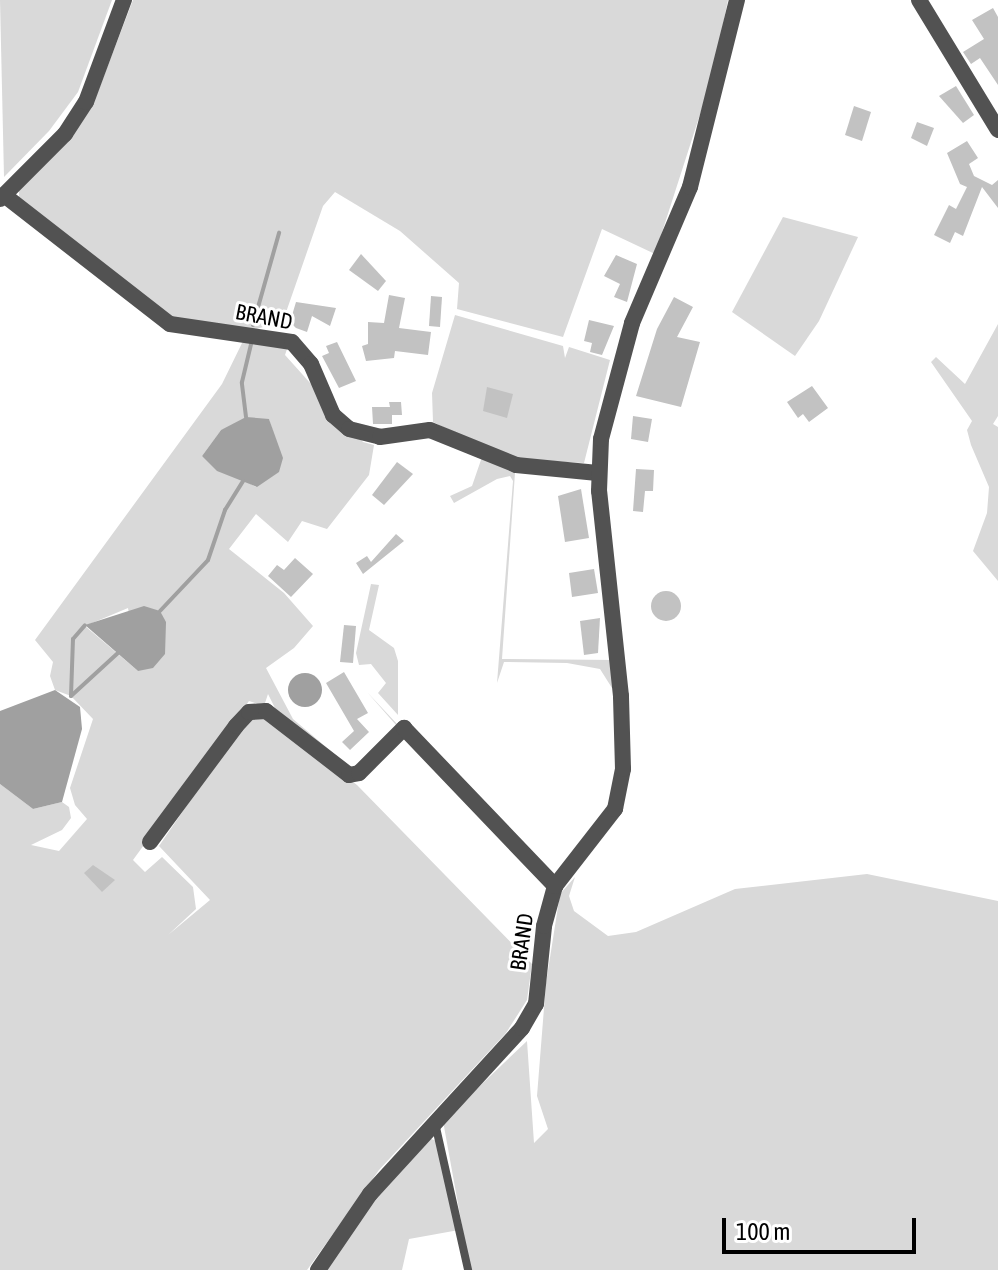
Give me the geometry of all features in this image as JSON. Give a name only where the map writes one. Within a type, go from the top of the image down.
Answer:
[{"type":"street","points":[[2,197],[65,134],[86,102],[124,0]]},
{"type":"street","name":"BRAND","points":[[435,1121],[522,1028],[536,1004],[544,926],[555,886],[615,809],[623,769],[619,655],[598,473],[618,366],[690,187],[737,0]]},
{"type":"street","points":[[919,0],[998,130]]},
{"type":"street","name":"BRAND","points":[[2,197],[170,324],[292,342],[311,364],[333,415],[349,429],[380,437],[430,430],[516,465],[598,473]]},
{"type":"street","name":"BRAND","points":[[150,842],[236,726],[249,712],[266,711],[349,775],[359,773],[404,728],[555,886]]},
{"type":"street","points":[[318,1270],[370,1194],[435,1121]]},
{"type":"lane","points":[[435,1121],[468,1270]]},
{"type":"shaded area","points":[[0,0],[112,0],[78,92],[49,131],[4,177]]},
{"type":"shaded area","points":[[133,0],[728,0],[712,77],[655,254],[602,229],[563,337],[457,309],[459,283],[400,231],[335,192],[323,206],[283,321],[247,332],[170,317],[19,201],[19,191],[92,107]]},
{"type":"shaded area","points":[[783,217],[858,237],[819,321],[795,356],[732,312]]},
{"type":"shaded area","points":[[455,315],[563,346],[565,358],[569,347],[610,360],[584,463],[510,459],[433,422],[432,393]]},
{"type":"shaded area","points":[[998,324],[998,416],[993,424],[998,427],[998,581],[973,551],[987,513],[989,487],[967,430],[972,421],[931,362],[936,357],[965,384]]},
{"type":"shaded area","points":[[244,339],[288,346],[285,355],[363,442],[374,445],[369,475],[327,529],[302,521],[288,542],[256,514],[229,549],[284,593],[313,626],[294,648],[266,668],[293,719],[352,769],[396,725],[367,692],[398,725],[353,771],[275,708],[268,694],[264,706],[249,701],[133,860],[145,872],[162,857],[193,887],[196,909],[168,935],[210,900],[159,846],[249,715],[265,713],[357,785],[532,964],[527,1000],[506,1033],[379,1170],[307,1270],[0,1270],[0,784],[33,809],[62,802],[69,807],[71,818],[62,830],[31,845],[59,851],[87,819],[75,805],[70,788],[93,719],[71,696],[55,690],[50,676],[53,662],[35,640],[222,384]],"holes":[[[269,419],[279,452],[256,487],[202,456],[221,430]],[[128,608],[138,671],[85,626]]]},
{"type":"shaded area","points":[[246,417],[269,419],[283,458],[279,472],[257,487],[217,471],[202,456],[221,430]]},
{"type":"shaded area","points":[[482,457],[515,473],[502,659],[615,660],[612,688],[600,669],[567,663],[504,662],[497,683],[513,481],[510,476],[497,479],[454,503],[450,496],[472,486]]},
{"type":"shaded area","points":[[371,584],[379,585],[369,630],[394,648],[398,661],[398,715],[378,693],[386,683],[371,664],[359,665],[356,653]]},
{"type":"shaded area","points":[[144,606],[160,611],[166,622],[165,654],[153,668],[138,671],[85,625]]},
{"type":"shaded area","points":[[305,673],[317,678],[322,690],[317,702],[305,707],[293,702],[288,690],[293,678]]},
{"type":"shaded area","points":[[55,690],[80,707],[82,729],[62,802],[33,809],[0,784],[0,711]]},
{"type":"shaded area","points":[[867,874],[998,901],[998,1270],[470,1270],[443,1121],[527,1041],[534,1143],[548,1129],[537,1096],[546,983],[560,894],[575,877],[569,896],[574,911],[608,936],[636,932],[735,889]]},
{"type":"shaded area","points":[[429,1138],[439,1142],[459,1230],[409,1239],[402,1270],[325,1270],[367,1207]]},
{"type":"building","points":[[993,8],[998,17],[998,85],[980,58],[971,64],[963,52],[984,39],[972,20]]},
{"type":"building","points":[[956,86],[974,115],[963,123],[939,96]]},
{"type":"building","points":[[854,106],[871,112],[862,141],[845,135]]},
{"type":"building","points":[[917,122],[934,128],[927,146],[911,138]]},
{"type":"building","points":[[967,141],[978,158],[969,164],[974,176],[992,185],[998,180],[998,208],[982,187],[963,236],[955,232],[950,243],[934,235],[949,205],[956,209],[967,187],[960,184],[947,153]]},
{"type":"building","points":[[361,254],[386,281],[378,291],[349,270]]},
{"type":"building","points":[[616,255],[637,264],[627,302],[614,297],[620,284],[604,276]]},
{"type":"building","points":[[389,295],[405,298],[399,328],[431,332],[428,355],[395,351],[394,358],[366,361],[362,346],[368,344],[368,322],[384,323]]},
{"type":"building","points":[[431,296],[442,297],[440,327],[429,326]]},
{"type":"building","points":[[674,297],[693,307],[677,337],[700,342],[681,407],[636,396],[657,329]]},
{"type":"building","points":[[296,302],[336,308],[330,326],[312,316],[307,332],[296,328],[290,322]]},
{"type":"building","points":[[589,320],[614,326],[602,355],[590,352],[592,343],[584,341]]},
{"type":"building","points":[[337,342],[356,381],[339,388],[322,356],[329,353],[326,346]]},
{"type":"building","points":[[812,386],[828,408],[809,422],[803,414],[798,418],[787,402]]},
{"type":"building","points":[[487,387],[513,394],[507,418],[483,411]]},
{"type":"building","points":[[389,402],[401,402],[402,415],[392,415],[392,424],[373,424],[372,407],[390,407]]},
{"type":"building","points":[[633,416],[652,419],[648,442],[631,439]]},
{"type":"building","points":[[397,462],[413,474],[384,505],[372,495]]},
{"type":"building","points":[[636,469],[654,470],[653,491],[645,491],[643,512],[633,511]]},
{"type":"building","points":[[581,489],[589,538],[565,542],[558,496]]},
{"type":"building","points":[[396,534],[404,541],[363,574],[356,563],[367,556],[371,562]]},
{"type":"building","points":[[295,558],[313,574],[291,597],[268,576],[277,565],[284,570]]},
{"type":"building","points":[[594,569],[598,593],[572,597],[569,573]]},
{"type":"building","points":[[666,591],[676,596],[681,606],[676,616],[666,621],[656,616],[651,606],[656,596]]},
{"type":"building","points":[[600,618],[598,653],[584,655],[580,621]]},
{"type":"building","points":[[344,625],[356,626],[353,663],[340,662]]},
{"type":"building","points":[[344,672],[368,713],[357,719],[369,732],[350,750],[342,742],[354,731],[326,683]]},
{"type":"building","points":[[93,865],[115,880],[102,892],[84,873]]},
{"type":"waterway","points":[[253,325],[279,233]]},
{"type":"waterway","points":[[246,417],[242,382],[252,340]]},
{"type":"waterway","points":[[160,611],[208,560],[225,510],[243,481]]},
{"type":"waterway","points":[[71,696],[73,639],[85,625]]},
{"type":"waterway","points":[[71,696],[118,653]]}]
